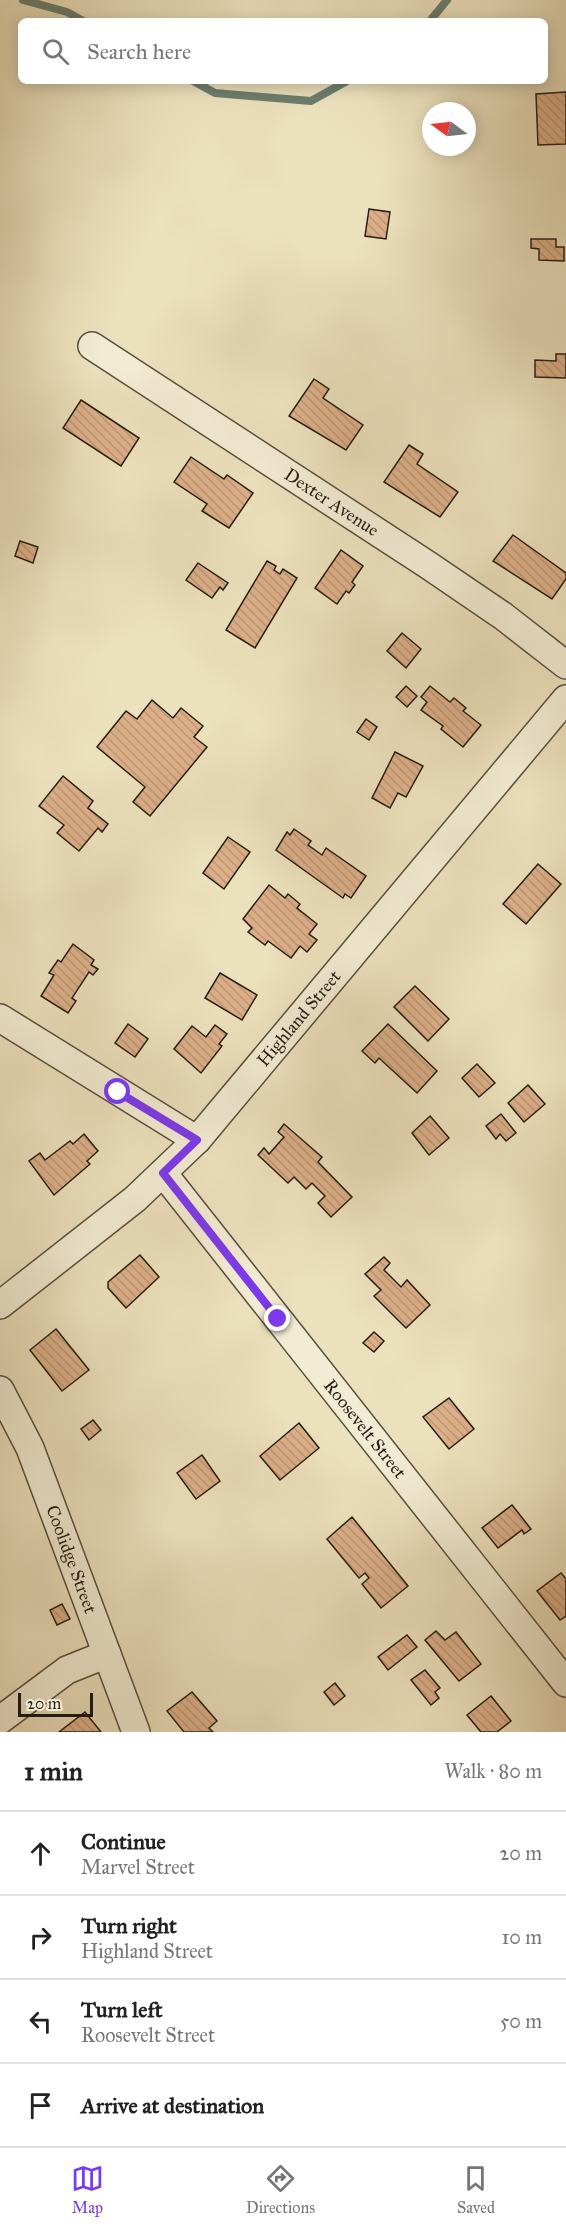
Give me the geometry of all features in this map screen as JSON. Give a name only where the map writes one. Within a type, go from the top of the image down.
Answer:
[{"type":"street","name":"Dexter Avenue","points":[[92,346],[428,564],[503,616],[566,665]]},
{"type":"street","name":"Highland Street","points":[[0,1305],[163,1173],[197,1140],[566,699]]},
{"type":"street","points":[[0,1018],[197,1140]]},
{"type":"street","name":"Roosevelt Street","points":[[163,1173],[566,1683]]},
{"type":"street","name":"Coolidge Street","points":[[0,1390],[30,1448],[136,1732]]},
{"type":"street","points":[[0,1720],[67,1670],[107,1654]]},
{"type":"building","points":[[566,92],[566,144],[538,145],[536,94]]},
{"type":"building","points":[[369,209],[390,212],[386,239],[365,236]]},
{"type":"building","points":[[531,239],[556,239],[556,247],[564,247],[564,261],[539,260],[539,249],[531,248]]},
{"type":"building","points":[[556,354],[566,354],[566,378],[535,377],[535,360],[556,361]]},
{"type":"building","points":[[314,379],[329,389],[323,398],[363,425],[346,450],[289,416]]},
{"type":"building","points":[[81,400],[139,438],[121,466],[63,428]]},
{"type":"building","points":[[409,445],[423,454],[417,464],[458,492],[440,517],[384,482]]},
{"type":"building","points":[[191,457],[224,479],[227,475],[253,493],[229,528],[202,511],[207,504],[174,482]]},
{"type":"building","points":[[513,535],[566,573],[566,579],[552,599],[493,561]]},
{"type":"building","points":[[20,541],[38,547],[33,563],[15,556]]},
{"type":"building","points":[[341,550],[363,566],[352,582],[355,585],[349,593],[346,591],[337,604],[315,588]]},
{"type":"building","points":[[267,561],[276,566],[274,570],[280,574],[283,569],[297,578],[255,648],[226,630]]},
{"type":"building","points":[[198,563],[228,583],[223,590],[220,587],[212,598],[186,580]]},
{"type":"building","points":[[402,633],[421,649],[406,668],[387,651]]},
{"type":"building","points":[[406,686],[417,696],[407,707],[396,697]]},
{"type":"building","points":[[430,686],[450,702],[454,698],[466,708],[463,711],[481,725],[463,747],[441,729],[443,726],[421,710],[427,702],[421,697]]},
{"type":"building","points":[[152,700],[173,718],[181,708],[203,726],[194,737],[207,747],[150,816],[133,802],[145,787],[97,747],[126,711],[137,719]]},
{"type":"building","points":[[366,719],[377,727],[369,740],[357,732]]},
{"type":"building","points":[[395,752],[423,766],[406,797],[398,793],[390,808],[372,798]]},
{"type":"building","points":[[63,776],[93,801],[88,808],[108,824],[102,832],[98,828],[79,851],[57,833],[64,825],[39,806]]},
{"type":"building","points":[[294,829],[311,841],[308,845],[322,855],[326,848],[366,876],[351,898],[345,894],[343,898],[276,850],[287,832],[290,835]]},
{"type":"building","points":[[228,837],[250,852],[224,889],[203,873]]},
{"type":"building","points":[[538,864],[561,884],[526,924],[503,904]]},
{"type":"building","points":[[269,885],[285,898],[288,894],[300,904],[297,908],[317,924],[309,934],[317,940],[307,952],[300,946],[291,958],[268,941],[265,945],[248,932],[252,928],[243,919]]},
{"type":"building","points":[[73,944],[94,960],[91,965],[98,969],[93,975],[89,972],[72,998],[76,1001],[68,1013],[41,996],[54,975],[49,973],[58,960],[61,962]]},
{"type":"building","points":[[220,973],[257,995],[242,1020],[205,998]]},
{"type":"building","points":[[415,986],[449,1019],[428,1041],[394,1007]]},
{"type":"building","points":[[128,1024],[148,1039],[135,1057],[115,1043]]},
{"type":"building","points":[[388,1024],[437,1071],[417,1093],[379,1058],[375,1063],[362,1051]]},
{"type":"building","points":[[215,1025],[227,1034],[219,1044],[222,1046],[201,1073],[174,1049],[192,1026],[206,1037]]},
{"type":"building","points":[[477,1064],[495,1083],[479,1097],[462,1078]]},
{"type":"building","points":[[528,1085],[545,1104],[524,1122],[508,1103]]},
{"type":"building","points":[[501,1114],[516,1133],[506,1141],[500,1134],[496,1139],[486,1126]]},
{"type":"building","points":[[430,1116],[449,1138],[429,1155],[412,1133]]},
{"type":"building","points":[[284,1124],[322,1157],[318,1162],[352,1197],[331,1217],[318,1203],[325,1196],[312,1183],[306,1189],[294,1177],[288,1183],[258,1155],[264,1148],[269,1154],[284,1137],[278,1132]]},
{"type":"building","points":[[84,1134],[98,1151],[87,1161],[90,1164],[54,1195],[29,1161],[40,1153],[45,1160],[70,1141],[73,1144]]},
{"type":"building","points":[[140,1255],[159,1277],[126,1308],[108,1288],[108,1282]]},
{"type":"building","points":[[384,1257],[390,1263],[384,1270],[401,1287],[407,1280],[430,1305],[406,1328],[374,1296],[381,1290],[365,1274]]},
{"type":"building","points":[[56,1329],[89,1370],[62,1391],[30,1350]]},
{"type":"building","points":[[374,1332],[384,1341],[374,1352],[363,1343]]},
{"type":"building","points":[[449,1398],[474,1429],[449,1449],[423,1417]]},
{"type":"building","points":[[93,1420],[101,1430],[89,1440],[81,1429]]},
{"type":"building","points":[[299,1423],[319,1448],[280,1480],[260,1456]]},
{"type":"building","points":[[202,1455],[220,1481],[196,1499],[177,1473]]},
{"type":"building","points":[[512,1505],[531,1529],[524,1534],[522,1530],[498,1548],[482,1528]]},
{"type":"building","points":[[352,1517],[408,1586],[381,1608],[362,1584],[369,1578],[365,1573],[359,1578],[327,1539]]},
{"type":"building","points":[[561,1573],[566,1579],[566,1616],[560,1620],[537,1591]]},
{"type":"building","points":[[62,1604],[70,1619],[57,1625],[50,1610]]},
{"type":"building","points":[[436,1631],[445,1640],[456,1632],[481,1664],[459,1681],[425,1640]]},
{"type":"building","points":[[407,1635],[417,1647],[388,1670],[378,1657]]},
{"type":"building","points":[[425,1670],[440,1688],[435,1692],[439,1698],[431,1705],[411,1680]]},
{"type":"building","points":[[335,1683],[345,1696],[334,1705],[324,1692]]},
{"type":"building","points":[[192,1692],[217,1721],[209,1728],[213,1732],[184,1732],[167,1711]]},
{"type":"building","points":[[491,1696],[511,1721],[497,1732],[481,1732],[467,1715]]},
{"type":"building","points":[[85,1712],[101,1732],[59,1732]]},
{"type":"waterway","points":[[23,0],[67,12],[78,18]]},
{"type":"waterway","points":[[432,18],[447,0]]},
{"type":"waterway","points":[[198,84],[215,93],[311,101],[342,84]]},
{"type":"route","points":[[118,1092],[197,1140],[163,1173],[278,1319]]}]
